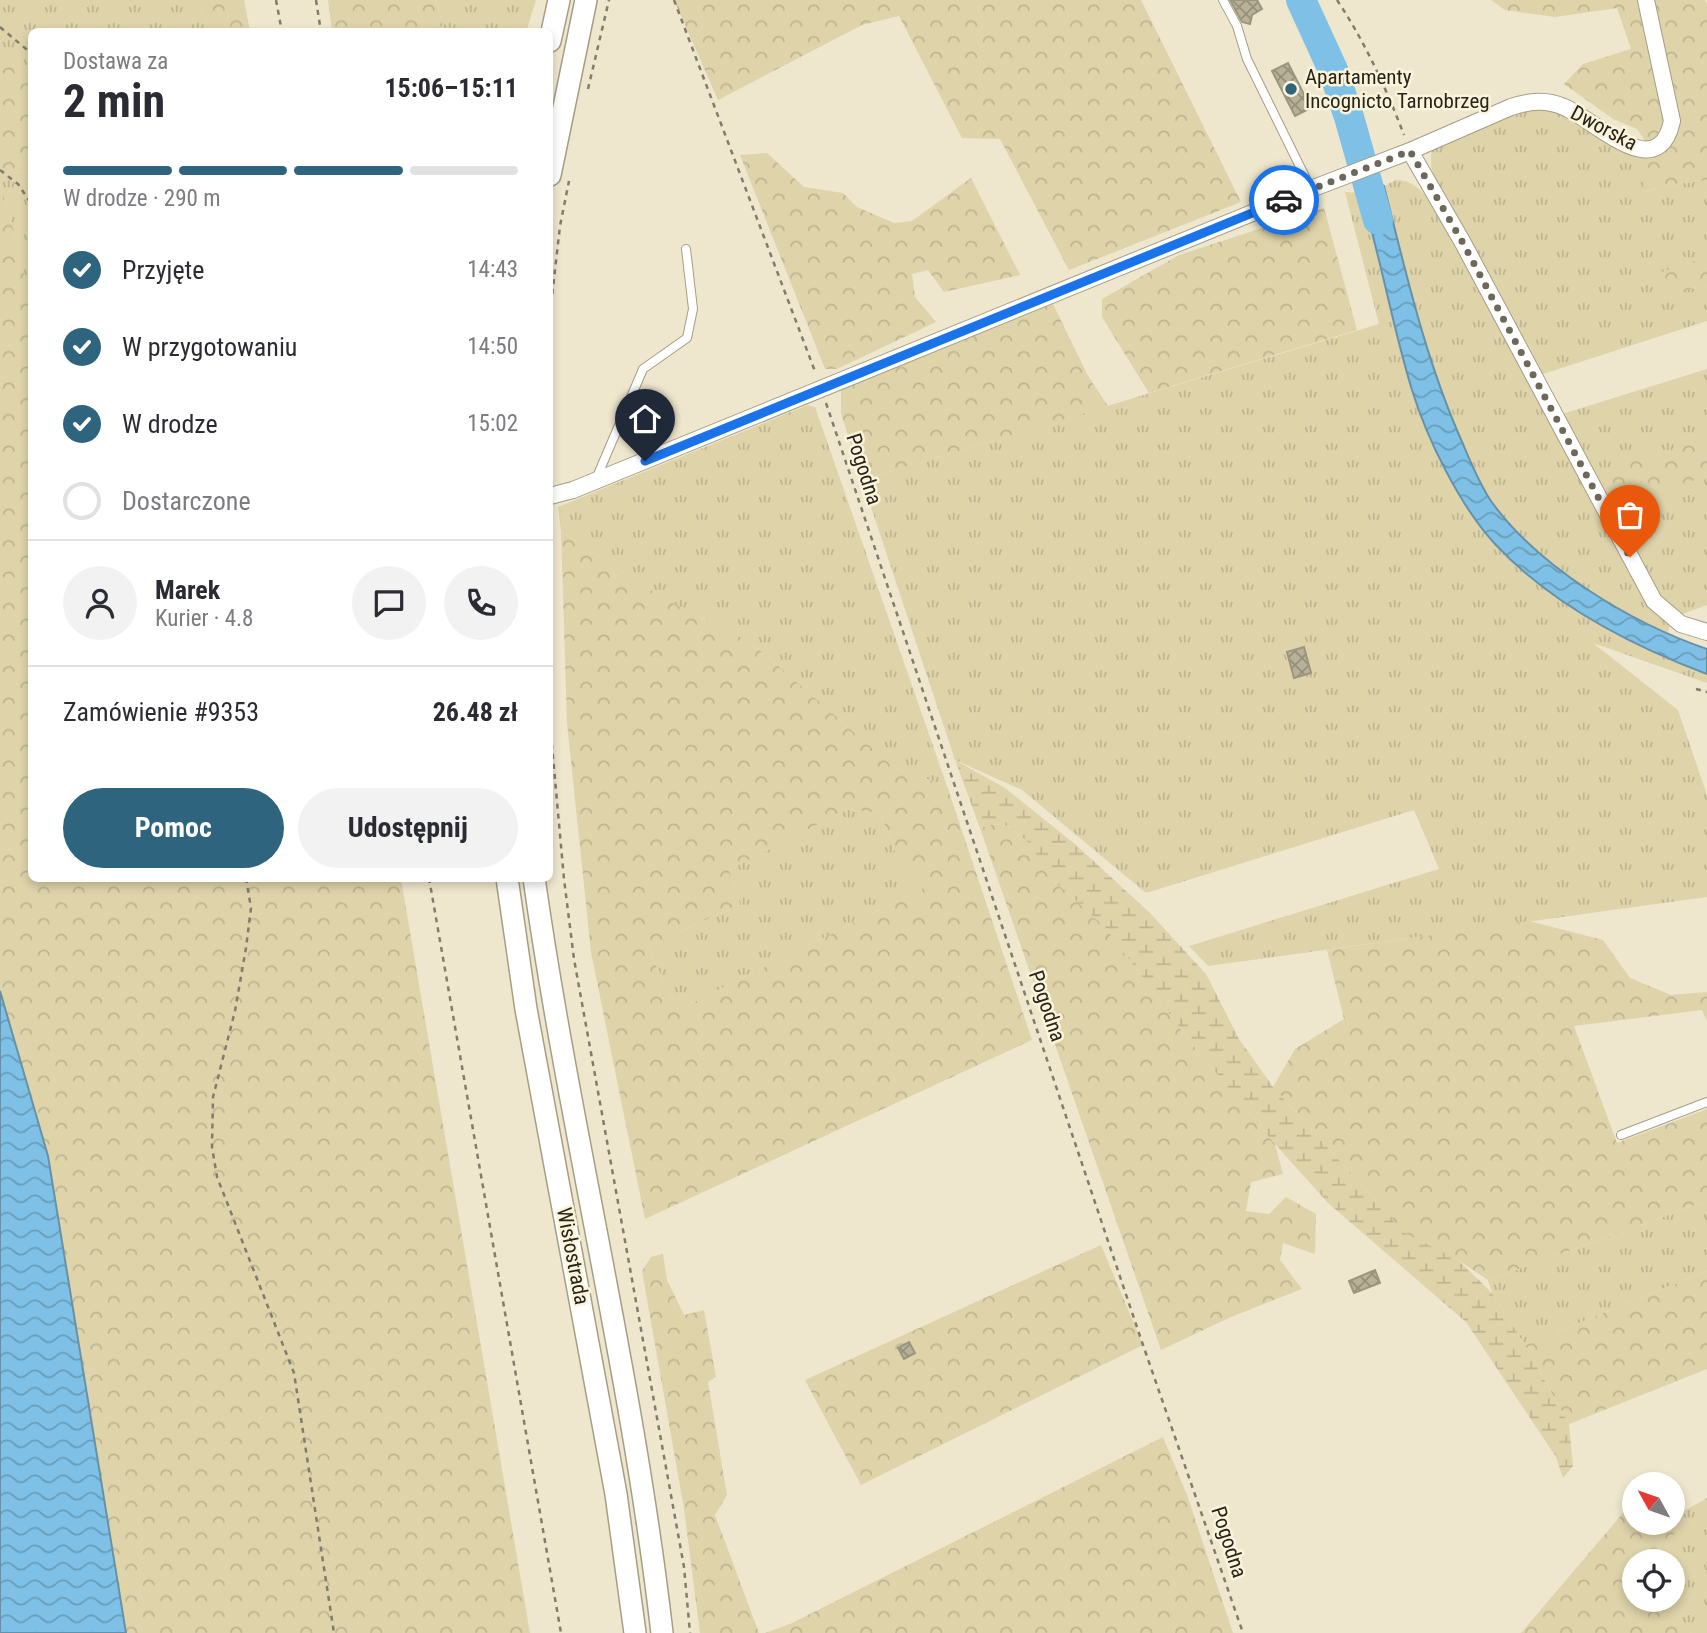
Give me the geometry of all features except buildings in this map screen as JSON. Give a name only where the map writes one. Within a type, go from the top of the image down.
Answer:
[{"type":"main road","points":[[553,28],[559,0]]},
{"type":"main road","points":[[560,175],[586,0]]},
{"type":"main road","name":"Wisłostrada","points":[[509,882],[529,1021],[614,1482],[635,1633]]},
{"type":"main road","name":"Wisłostrada","points":[[535,882],[557,1030],[640,1474],[662,1633]]},
{"type":"street","name":"Dworska","points":[[553,495],[573,490],[1311,188],[1410,151],[1511,107],[1537,101],[1567,107],[1621,142],[1634,148],[1654,148],[1667,136],[1672,121],[1646,0]]},
{"type":"street","points":[[1410,151],[1463,243],[1654,601],[1681,624],[1707,632]]},
{"type":"lane","points":[[1223,0],[1237,26],[1247,59],[1311,188]]},
{"type":"lane","points":[[595,481],[607,447],[643,369],[687,338],[693,309],[686,249]]},
{"type":"lane","points":[[1621,1135],[1707,1102]]},
{"type":"path","points":[[276,0],[281,28]]},
{"type":"path","points":[[316,0],[320,28]]},
{"type":"path","points":[[586,99],[609,0]]},
{"type":"path","name":"Pogodna","points":[[674,0],[821,388],[1143,1345],[1243,1633]]},
{"type":"path","points":[[1337,0],[1353,24],[1376,69],[1410,151]]},
{"type":"path","points":[[0,27],[28,51]]},
{"type":"path","points":[[0,170],[18,184],[28,199]]},
{"type":"path","points":[[553,288],[560,226],[560,175]]},
{"type":"path","points":[[1696,688],[1707,692]]},
{"type":"path","points":[[553,757],[574,959],[682,1553],[690,1633]]},
{"type":"path","points":[[247,882],[251,908],[235,1012],[213,1097],[212,1147],[217,1177],[294,1373],[334,1633]]},
{"type":"path","points":[[430,882],[561,1633]]},
{"type":"green space","points":[[0,0],[195,0],[210,28],[28,28],[28,83],[0,53]]},
{"type":"green space","points":[[195,0],[244,0],[249,28],[210,28]]},
{"type":"green space","points":[[328,0],[436,0],[443,28],[332,28]]},
{"type":"green space","points":[[436,0],[536,0],[527,28],[443,28]]},
{"type":"green space","points":[[674,0],[1141,0],[1241,202],[1069,270],[1000,139],[962,138],[899,16],[862,25],[718,100]]},
{"type":"green space","points":[[1491,0],[1705,0],[1707,180],[1662,186],[1643,192],[1644,139],[1637,129],[1613,119],[1564,84],[1583,64],[1631,49],[1617,8],[1555,17],[1505,10]]},
{"type":"green space","points":[[0,53],[28,82],[28,171],[0,176]]},
{"type":"green space","points":[[1537,108],[1554,109],[1628,152],[1644,157],[1644,192],[1662,186],[1707,180],[1707,257],[1660,273],[1675,292],[1707,286],[1707,321],[1540,375],[1439,190],[1431,160],[1432,149],[1519,112]]},
{"type":"green space","points":[[767,153],[804,187],[843,193],[857,207],[894,223],[912,221],[971,178],[1020,275],[944,292],[928,270],[912,274],[915,297],[936,322],[837,369],[825,369],[740,155]]},
{"type":"green space","points":[[28,171],[28,296],[16,238],[0,184],[0,176]]},
{"type":"green space","points":[[1396,180],[1418,188],[1438,214],[1635,583],[1654,610],[1670,623],[1668,633],[1619,609],[1571,579],[1528,543],[1483,488],[1450,413],[1418,317],[1384,186]]},
{"type":"green space","points":[[0,184],[28,292],[28,882],[402,882],[530,1633],[126,1633],[48,1156],[0,991]]},
{"type":"green space","points":[[1345,192],[1361,193],[1415,398],[1469,510],[1516,564],[1575,610],[1641,646],[1707,674],[1707,683],[1593,643],[1678,710],[1707,795],[1707,897],[1208,966],[1189,946],[1439,869],[1414,810],[1146,893],[1022,790],[955,760],[862,480],[1379,324]]},
{"type":"green space","points":[[1324,208],[1357,330],[1149,393],[1102,317],[1102,299],[1179,255]]},
{"type":"green space","points":[[1707,257],[1707,286],[1675,293],[1659,273]]},
{"type":"green space","points":[[1052,302],[1088,376],[1108,406],[862,480],[841,413],[841,389]]},
{"type":"green space","points":[[1707,369],[1707,605],[1680,615],[1665,601],[1653,583],[1562,414]]},
{"type":"green space","points":[[808,405],[815,407],[947,786],[896,769],[752,643],[661,597],[561,531],[558,507]]},
{"type":"green space","points":[[1707,440],[1707,476],[1621,507],[1610,506],[1595,477],[1607,468]]},
{"type":"green space","points":[[561,531],[661,597],[752,643],[896,769],[947,786],[1032,1040],[645,1219],[591,952],[567,723]],"holes":[[[848,809],[880,813],[901,866],[924,888],[678,1010],[647,947],[740,904],[729,870]]]},
{"type":"green space","points":[[955,760],[1005,788],[1076,845],[1150,913],[1206,974],[1239,1039],[1273,1087],[1405,1233],[1458,1260],[1492,1293],[1569,1424],[1573,1466],[1563,1478],[1556,1457],[1466,1322],[1328,1203],[1188,1039],[1106,928],[1052,879],[1029,843],[1009,826],[994,824],[980,828]]},
{"type":"green space","points":[[848,809],[880,813],[901,866],[924,888],[678,1010],[647,947],[740,904],[729,870]]},
{"type":"green space","points":[[994,824],[1009,826],[1029,843],[1052,879],[1106,928],[1188,1039],[1275,1144],[1283,1174],[1251,1182],[1246,1211],[1269,1214],[1286,1197],[1316,1214],[1315,1254],[1283,1243],[1280,1260],[1302,1289],[1231,1317],[1161,1350],[980,828]]},
{"type":"green space","points":[[1529,921],[1603,940],[1630,978],[1671,995],[1707,992],[1707,1021],[1702,1010],[1574,1026],[1617,1143],[1707,1109],[1707,1201],[1488,1280],[1458,1260],[1441,1254],[1405,1233],[1273,1087],[1295,1049],[1344,1019],[1327,950]]},
{"type":"green space","points":[[1707,1201],[1707,1271],[1525,1345],[1492,1293],[1488,1280]]},
{"type":"green space","points":[[1101,1245],[1143,1345],[861,1485],[805,1380]]},
{"type":"green space","points":[[663,1254],[667,1280],[684,1315],[704,1310],[716,1377],[708,1382],[727,1495],[715,1515],[759,1633],[700,1633],[684,1509],[642,1271],[651,1257]]},
{"type":"green space","points":[[1707,1271],[1707,1369],[1569,1424],[1525,1345]]},
{"type":"green space","points":[[1163,1437],[1187,1495],[1233,1633],[765,1633],[790,1624]]},
{"type":"green space","points":[[1707,1498],[1707,1633],[1692,1633],[1674,1612],[1685,1612],[1685,1549],[1667,1549],[1674,1535],[1685,1535],[1686,1510]]},
{"type":"green space","points":[[1622,1514],[1622,1535],[1674,1535],[1667,1549],[1622,1549],[1622,1612],[1674,1612],[1692,1633],[1521,1633]]},
{"type":"water","points":[[1373,181],[1384,186],[1418,317],[1438,381],[1472,466],[1491,501],[1534,548],[1588,590],[1648,624],[1707,649],[1707,674],[1621,636],[1567,604],[1517,566],[1495,544],[1469,511],[1426,429],[1412,390],[1361,193],[1367,182]]},
{"type":"water","points":[[0,991],[48,1156],[126,1633],[0,1633]]},
{"type":"waterway","points":[[1301,0],[1333,70],[1378,220]]},
{"type":"way so far","points":[[1284,200],[1410,151],[1463,243],[1630,557]]},
{"type":"place","name":"Apartamenty Incognicto Tarnobrzeg","points":[[1291,89]]},
{"type":"route","points":[[645,461],[1284,200]]}]
